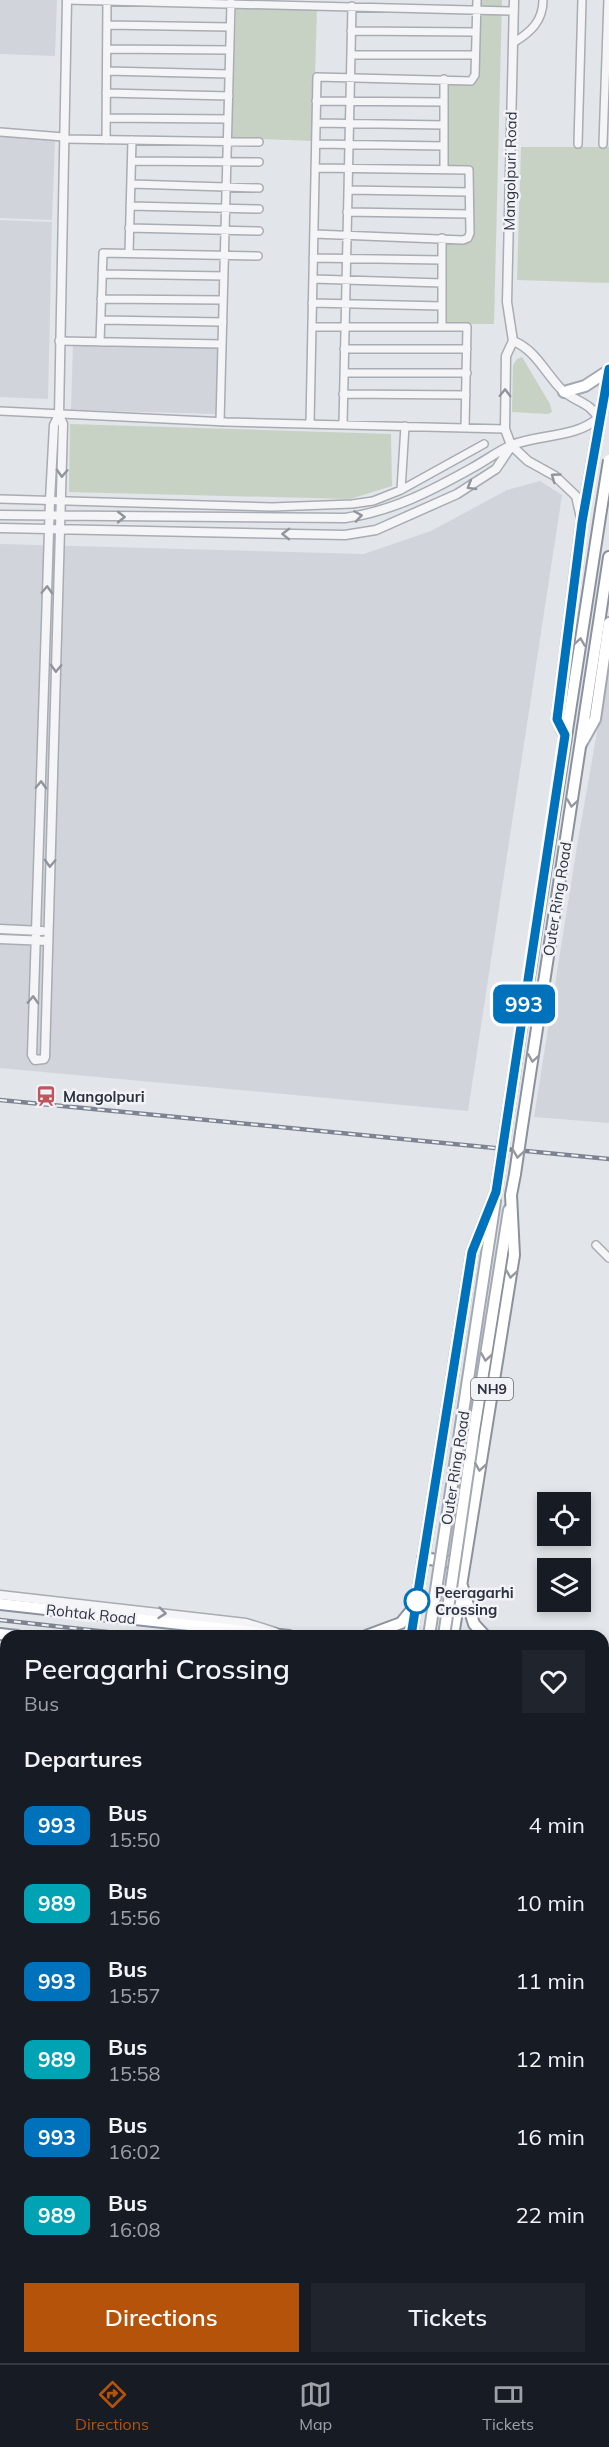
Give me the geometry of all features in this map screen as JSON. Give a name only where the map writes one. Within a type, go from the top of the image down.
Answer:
[{"type":"main road","points":[[564,392],[585,386],[609,370]]},
{"type":"main road","name":"Outer Ring Road","points":[[430,1630],[565,735],[557,719],[582,522],[604,418],[609,370]]},
{"type":"main road","points":[[565,735],[609,459]]},
{"type":"main road","points":[[582,522],[588,507],[597,496],[601,492],[609,493]]},
{"type":"main road","name":"Outer Ring Road","points":[[445,1630],[609,557]]},
{"type":"main road","points":[[580,745],[595,719],[609,623]]},
{"type":"main road","name":"Outer Ring Road","points":[[412,1630],[472,1252],[496,1192]]},
{"type":"main road","name":"Outer Ring Road","points":[[454,1630],[514,1255],[511,1195]]},
{"type":"main road","points":[[423,1558],[464,1564]]},
{"type":"main road","points":[[461,1583],[474,1624],[480,1630]]},
{"type":"main road","name":"Rohtak Road","points":[[0,1604],[233,1630]]},
{"type":"main road","points":[[382,1630],[401,1623],[417,1604]]},
{"type":"street","points":[[59,414],[54,425],[49,516],[32,1055],[35,1060],[45,1057],[63,424],[59,414],[59,341],[67,0],[324,3],[352,6],[449,4],[477,9],[514,11]]},
{"type":"street","points":[[106,140],[107,0]]},
{"type":"street","points":[[310,424],[317,77],[474,79],[477,0]]},
{"type":"street","name":"Mangolpuri Road","points":[[512,445],[504,429],[506,356],[513,341],[507,302],[514,0]]},
{"type":"street","points":[[513,43],[534,28],[543,11],[543,0]]},
{"type":"street","points":[[578,144],[582,0]]},
{"type":"street","points":[[603,144],[608,0]]},
{"type":"street","points":[[220,422],[231,3]]},
{"type":"street","points":[[343,425],[352,6]]},
{"type":"street","points":[[107,25],[230,27]]},
{"type":"street","points":[[351,31],[476,32]]},
{"type":"street","points":[[107,50],[230,50]]},
{"type":"street","points":[[351,55],[475,55]]},
{"type":"street","points":[[107,71],[229,74]]},
{"type":"street","points":[[444,79],[444,170]]},
{"type":"street","points":[[106,93],[229,96]]},
{"type":"street","points":[[316,100],[444,102]]},
{"type":"street","points":[[106,118],[228,119]]},
{"type":"street","points":[[316,123],[444,125]]},
{"type":"street","points":[[0,132],[106,140],[260,142]]},
{"type":"street","points":[[129,253],[132,140]]},
{"type":"street","points":[[316,144],[444,146]]},
{"type":"street","points":[[132,161],[259,162]]},
{"type":"street","points":[[314,234],[468,238],[470,213],[469,170],[315,168]]},
{"type":"street","points":[[131,184],[259,188]]},
{"type":"street","points":[[348,190],[469,192]]},
{"type":"street","points":[[130,206],[259,209]]},
{"type":"street","points":[[347,212],[470,213]]},
{"type":"street","points":[[129,228],[259,231]]},
{"type":"street","points":[[442,238],[442,326]]},
{"type":"street","points":[[100,342],[103,253],[258,256]]},
{"type":"street","points":[[313,258],[442,260]]},
{"type":"street","points":[[102,274],[224,276]]},
{"type":"street","points":[[313,279],[442,283]]},
{"type":"street","points":[[101,299],[223,300]]},
{"type":"street","points":[[312,303],[442,306]]},
{"type":"street","points":[[101,320],[223,322]]},
{"type":"street","points":[[312,327],[467,327],[465,428]]},
{"type":"street","points":[[59,341],[222,344]]},
{"type":"street","points":[[0,515],[354,517],[408,503],[512,445],[550,434],[586,429],[604,418],[593,407],[564,392],[527,347],[513,341]]},
{"type":"street","points":[[344,349],[467,349]]},
{"type":"street","points":[[344,373],[467,373]]},
{"type":"street","points":[[343,394],[466,395]]},
{"type":"street","points":[[0,411],[220,422],[504,429]]},
{"type":"street","points":[[401,490],[405,426]]},
{"type":"street","points":[[0,499],[284,507],[352,504],[401,490],[484,444]]},
{"type":"street","points":[[512,445],[528,461],[555,476],[576,496],[582,522]]},
{"type":"street","points":[[0,528],[345,535],[376,530],[476,484],[496,469],[512,445]]},
{"type":"street","points":[[0,929],[48,931]]},
{"type":"street","points":[[0,939],[47,941]]},
{"type":"street","points":[[596,1245],[609,1258]]},
{"type":"street","points":[[0,1595],[246,1623],[268,1630]]},
{"type":"shaded area","points":[[0,0],[57,0],[55,56],[0,54]]},
{"type":"shaded area","points":[[0,136],[55,141],[52,220],[0,218]]},
{"type":"shaded area","points":[[0,220],[52,222],[48,399],[0,397]]},
{"type":"shaded area","points":[[73,344],[218,348],[217,414],[71,410]]},
{"type":"shaded area","points":[[540,481],[562,495],[468,1111],[0,1068],[0,544],[364,554],[431,531],[507,490]]},
{"type":"shaded area","points":[[609,664],[609,1123],[534,1117],[578,840]]},
{"type":"green space","points":[[479,0],[502,0],[494,324],[444,324],[444,241],[471,241],[472,167],[446,167],[447,82],[477,81]]},
{"type":"green space","points":[[236,7],[317,9],[313,141],[232,138]]},
{"type":"green space","points":[[521,147],[609,147],[609,283],[517,280]]},
{"type":"green space","points":[[522,357],[550,404],[552,412],[548,414],[512,412],[513,365],[517,359]]},
{"type":"green space","points":[[70,424],[391,434],[392,486],[350,499],[69,492]]},
{"type":"railway","points":[[0,1100],[609,1159]]},
{"type":"railway","points":[[0,1620],[89,1630]]},
{"type":"bus line","name":"993","points":[[412,1630],[472,1252],[496,1192],[565,735],[557,719],[582,522],[598,418],[609,369]]},
{"type":"place","name":"Mangolpuri","points":[[46,1096]]},
{"type":"place","name":"Peeragarhi Crossing","points":[[417,1601]]}]
